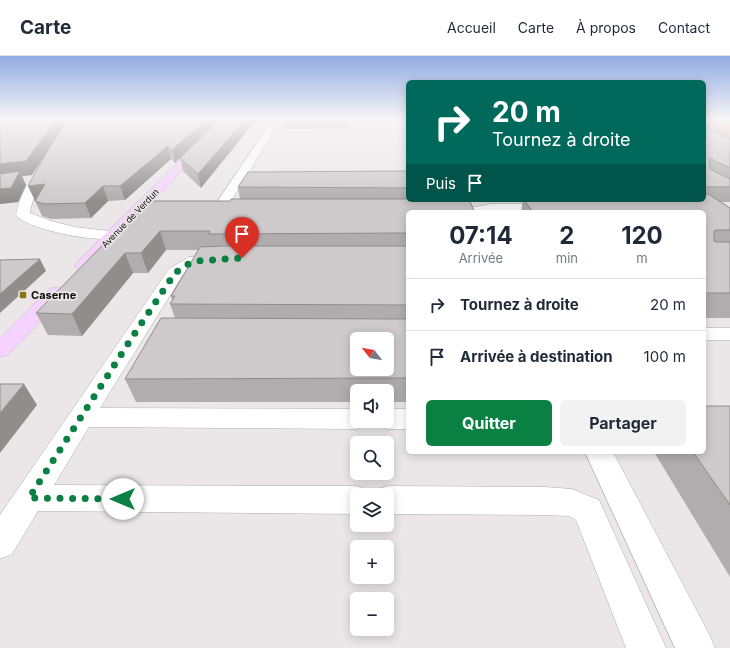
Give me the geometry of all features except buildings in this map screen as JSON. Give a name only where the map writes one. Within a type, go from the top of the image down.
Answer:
[{"type":"main road","name":"Avenue de Verdun","points":[[0,350],[199,147]]},
{"type":"street","points":[[56,147],[36,179],[24,205],[23,215],[41,222],[83,233],[112,235]]},
{"type":"street","points":[[252,211],[220,208],[259,147]]},
{"type":"street","points":[[22,181],[36,179]]},
{"type":"street","points":[[450,210],[479,208],[568,208]]},
{"type":"street","points":[[0,543],[175,273],[186,265],[196,261],[207,259],[242,258]]},
{"type":"street","points":[[135,333],[158,333]]},
{"type":"street","points":[[706,334],[730,334]]},
{"type":"street","points":[[81,417],[350,419]]},
{"type":"street","points":[[394,419],[406,419]]},
{"type":"street","points":[[600,454],[695,648]]},
{"type":"street","points":[[29,498],[350,500]]},
{"type":"street","points":[[394,500],[545,501],[572,503],[588,510],[646,648]]},
{"type":"place","name":"Caserne","points":[[23,295]]},
{"type":"route","points":[[123,499],[29,498],[175,273],[186,265],[196,261],[207,259],[242,258]]}]
